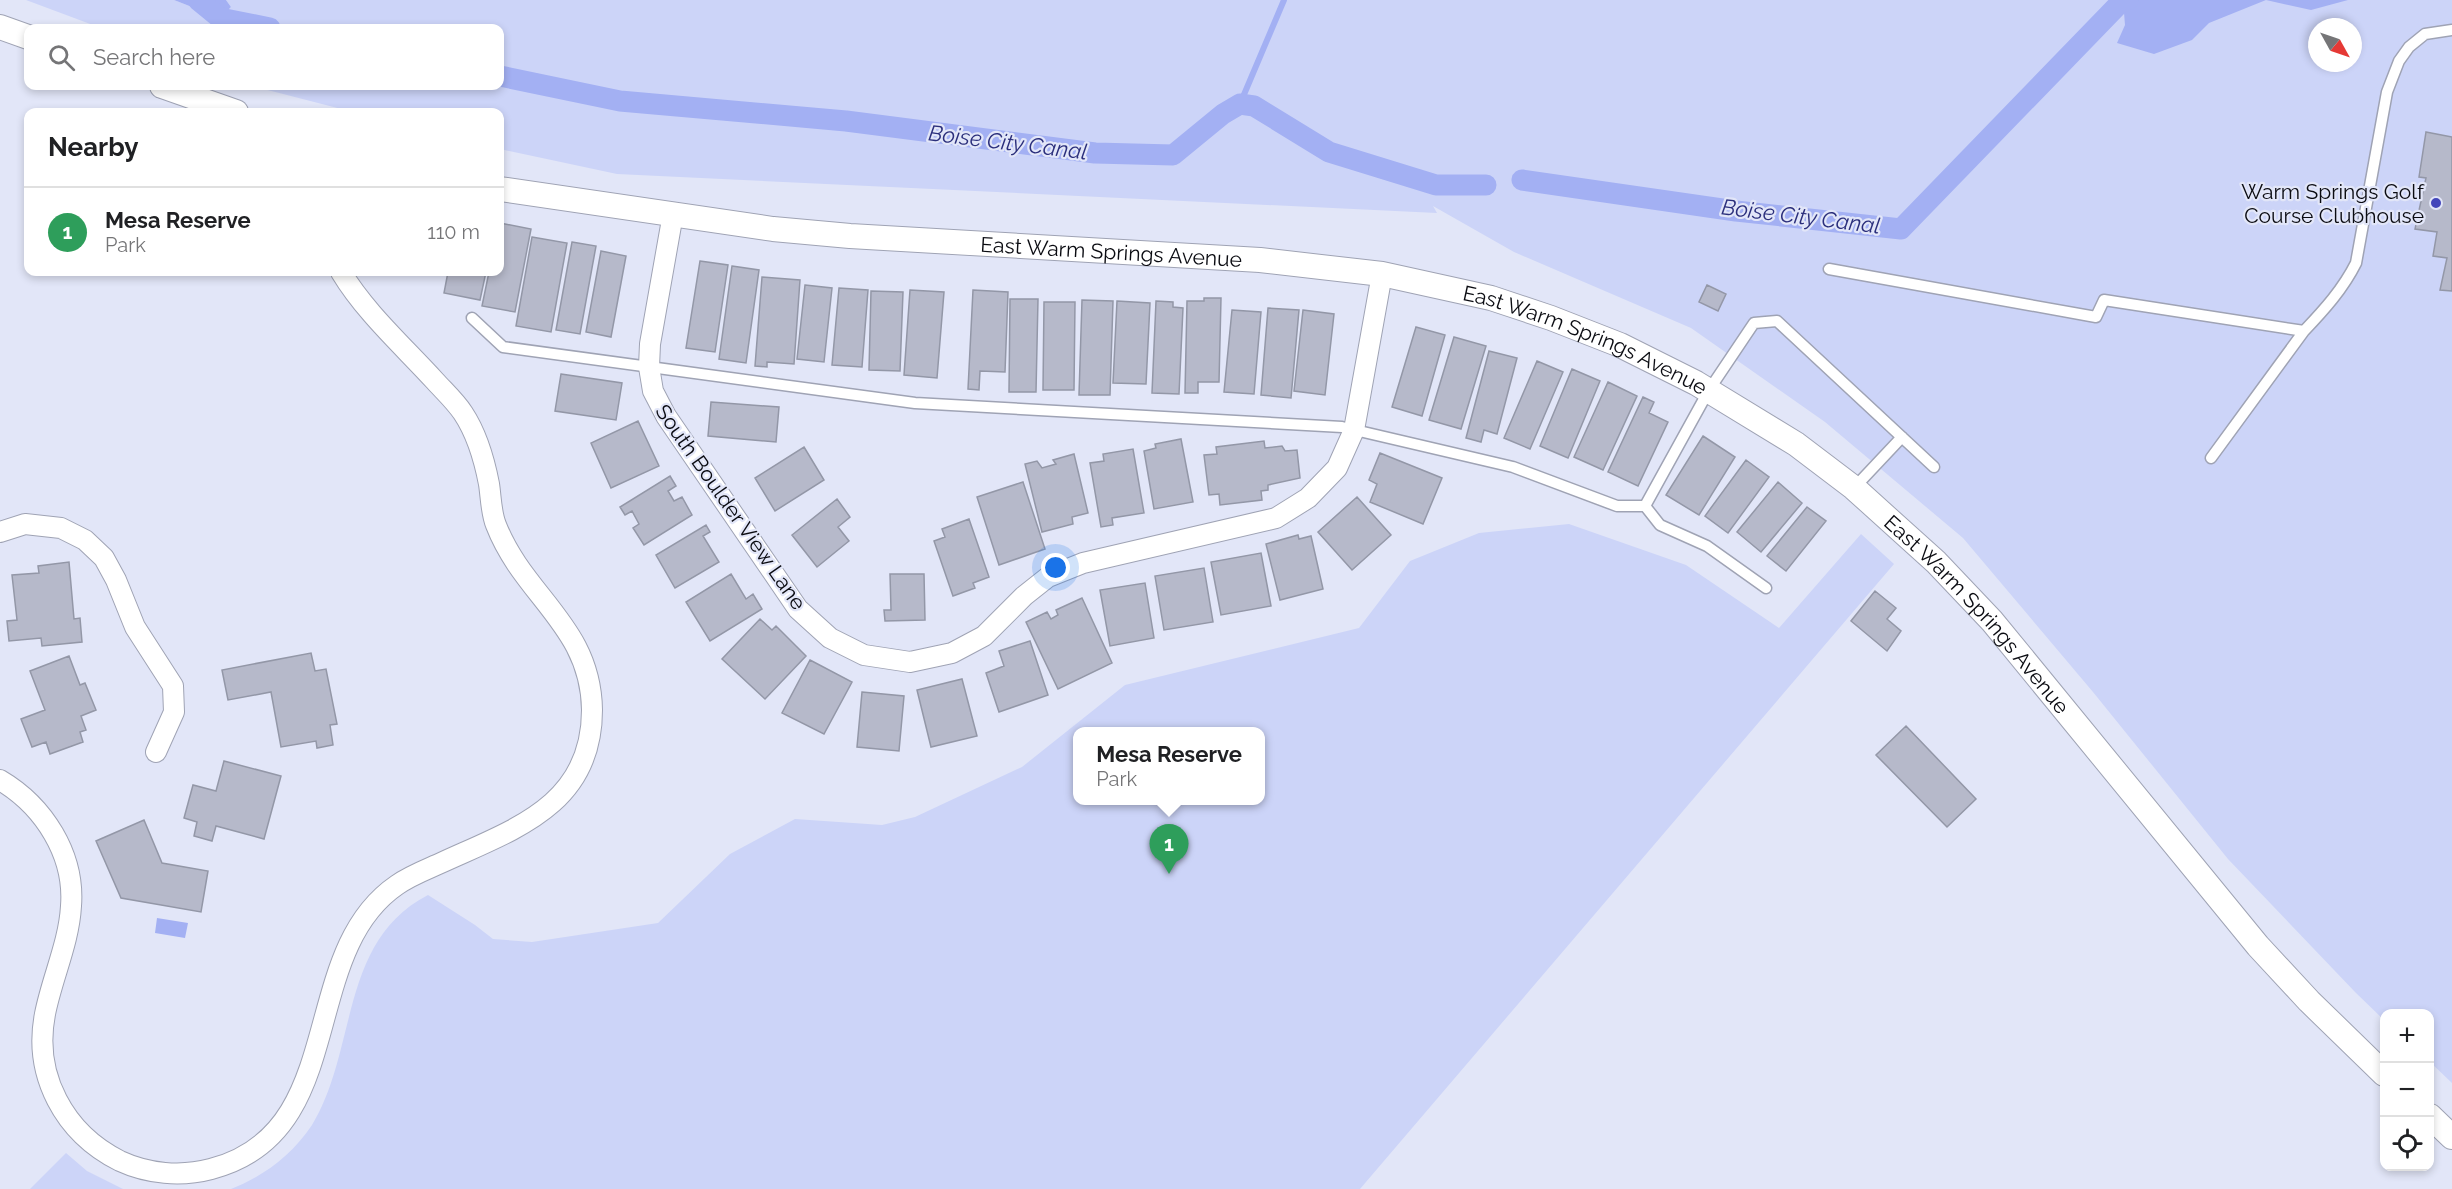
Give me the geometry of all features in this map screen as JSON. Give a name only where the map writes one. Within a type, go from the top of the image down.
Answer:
[{"type":"street","points":[[0,27],[24,36]]},
{"type":"street","points":[[173,90],[225,108]]},
{"type":"street","name":"East Warm Springs Avenue","points":[[504,190],[773,229],[1260,260],[1382,274],[1491,298],[1620,345],[1709,390],[1796,444],[1854,488],[1936,562],[1992,621],[2258,946],[2309,1001],[2380,1069]]},
{"type":"street","name":"South Boulder View Lane","points":[[673,214],[650,344],[649,367],[653,392],[666,416],[798,609],[830,638],[864,655],[909,662],[952,653],[984,636],[1024,596],[1048,577],[1083,563],[1275,518],[1308,498],[1337,468],[1354,430],[1382,274]]},
{"type":"street","points":[[0,780],[13,787],[33,807],[57,838],[68,867],[71,905],[65,943],[44,1019],[44,1067],[61,1110],[78,1132],[120,1161],[141,1169],[172,1174],[198,1172],[228,1165],[253,1151],[274,1134],[295,1106],[312,1065],[340,970],[351,943],[362,919],[381,897],[400,882],[521,827],[549,808],[568,787],[585,755],[592,713],[588,671],[571,635],[514,562],[509,552],[495,522],[479,444],[462,410],[358,297],[344,276]]},
{"type":"street","points":[[0,532],[25,524],[61,528],[85,540],[104,558],[116,580],[135,627],[173,686],[174,712],[156,752]]},
{"type":"street","points":[[2431,1117],[2452,1137]]},
{"type":"lane","points":[[2211,458],[2304,331],[2348,278],[2356,263],[2387,92],[2399,61],[2409,47],[2425,34],[2452,30]]},
{"type":"lane","points":[[1829,268],[2097,317],[2104,300],[2304,331]]},
{"type":"lane","points":[[472,318],[503,346],[915,403],[1342,427],[1513,467],[1617,506],[1645,506]]},
{"type":"lane","points":[[1645,506],[1709,390],[1754,323],[1777,321],[1934,467]]},
{"type":"lane","points":[[1854,488],[1902,437]]},
{"type":"lane","points":[[1645,506],[1660,525],[1707,546],[1766,588]]},
{"type":"shaded area","points":[[26,0],[174,0],[220,18],[231,7],[226,0],[2452,0],[2452,1083],[2434,1066],[2434,1009],[2380,1009],[2380,1016],[2356,993],[2228,859],[2093,692],[1963,538],[1825,422],[1691,328],[1514,252],[1433,206],[1437,213],[617,174],[504,150],[504,108],[337,108],[268,90],[504,90],[504,24],[90,24]]},
{"type":"shaded area","points":[[1569,524],[1686,565],[1779,628],[1861,534],[1894,564],[1360,1189],[231,1189],[266,1171],[296,1146],[312,1125],[327,1095],[364,968],[379,940],[399,915],[428,895],[493,939],[532,942],[658,923],[730,854],[795,819],[882,825],[915,817],[1022,767],[1125,685],[1359,628],[1410,561],[1479,533]]},
{"type":"shaded area","points":[[66,1153],[87,1171],[123,1189],[30,1189]]},
{"type":"water","points":[[174,0],[226,0],[231,7],[220,18]]},
{"type":"water","points":[[2123,0],[2266,0],[2209,23],[2192,40],[2154,54],[2117,43],[2125,25]]},
{"type":"water","points":[[2266,0],[2348,0],[2311,10]]},
{"type":"water","points":[[157,918],[188,923],[185,938],[155,933]]},
{"type":"building","name":"Warm Springs Golf Course Clubhouse","points":[[2426,132],[2452,137],[2452,291],[2440,290],[2447,258],[2433,256],[2437,232],[2415,229],[2426,178],[2419,177]]},
{"type":"building","points":[[504,224],[531,229],[515,312],[482,306],[488,276],[504,276]]},
{"type":"building","points":[[532,237],[567,243],[551,332],[516,326]]},
{"type":"building","points":[[572,242],[596,246],[580,334],[556,330]]},
{"type":"building","points":[[601,251],[626,256],[611,337],[586,332]]},
{"type":"building","points":[[700,261],[728,265],[715,352],[686,348]]},
{"type":"building","points":[[732,266],[759,270],[746,363],[719,359]]},
{"type":"building","points":[[447,276],[485,276],[480,300],[444,293]]},
{"type":"building","points":[[762,277],[800,280],[794,364],[767,362],[767,367],[755,366]]},
{"type":"building","points":[[805,285],[832,288],[824,362],[797,359]]},
{"type":"building","points":[[1707,285],[1726,294],[1718,311],[1699,302]]},
{"type":"building","points":[[839,288],[868,290],[862,367],[832,365]]},
{"type":"building","points":[[910,290],[944,292],[937,378],[904,375]]},
{"type":"building","points":[[973,290],[1008,292],[1005,372],[980,371],[979,390],[968,389]]},
{"type":"building","points":[[871,291],[903,292],[900,371],[869,370]]},
{"type":"building","points":[[1204,298],[1221,298],[1219,382],[1198,382],[1198,393],[1185,393],[1187,301],[1204,301]]},
{"type":"building","points":[[1010,299],[1038,299],[1036,392],[1009,392]]},
{"type":"building","points":[[1082,300],[1113,301],[1110,395],[1079,395]]},
{"type":"building","points":[[1117,301],[1150,303],[1146,384],[1113,383]]},
{"type":"building","points":[[1156,301],[1173,302],[1173,307],[1183,308],[1179,394],[1152,393]]},
{"type":"building","points":[[1044,302],[1075,302],[1074,390],[1043,390]]},
{"type":"building","points":[[1268,308],[1299,310],[1291,398],[1261,395]]},
{"type":"building","points":[[1232,310],[1261,312],[1254,394],[1224,392]]},
{"type":"building","points":[[1303,310],[1334,314],[1325,395],[1294,391]]},
{"type":"building","points":[[1416,327],[1445,335],[1422,416],[1392,407]]},
{"type":"building","points":[[1454,337],[1486,346],[1461,429],[1429,420]]},
{"type":"building","points":[[1489,351],[1517,358],[1497,434],[1484,430],[1481,442],[1466,438]]},
{"type":"building","points":[[1537,361],[1563,372],[1530,449],[1504,438]]},
{"type":"building","points":[[1572,369],[1600,381],[1568,458],[1540,446]]},
{"type":"building","points":[[561,374],[622,383],[616,420],[555,411]]},
{"type":"building","points":[[1608,382],[1637,396],[1603,470],[1574,457]]},
{"type":"building","points":[[1643,397],[1654,402],[1649,413],[1668,422],[1638,486],[1608,472]]},
{"type":"building","points":[[711,402],[779,407],[776,442],[708,436]]},
{"type":"building","points":[[638,421],[659,466],[611,488],[591,443]]},
{"type":"building","points":[[1703,436],[1735,457],[1699,515],[1666,495]]},
{"type":"building","points":[[1181,439],[1193,502],[1154,509],[1144,451],[1156,448],[1155,444]]},
{"type":"building","points":[[1264,441],[1265,448],[1282,446],[1285,451],[1297,450],[1300,478],[1268,485],[1268,490],[1261,491],[1262,500],[1220,505],[1219,494],[1209,495],[1204,455],[1217,454],[1216,447]]},
{"type":"building","points":[[804,447],[824,480],[775,511],[755,478]]},
{"type":"building","points":[[1133,449],[1144,513],[1112,518],[1113,525],[1101,527],[1090,463],[1104,461],[1103,454]]},
{"type":"building","points":[[1380,453],[1442,478],[1423,524],[1370,502],[1377,484],[1369,480]]},
{"type":"building","points":[[1074,454],[1088,513],[1072,517],[1073,524],[1042,532],[1025,464],[1037,461],[1042,468],[1056,464],[1053,460]]},
{"type":"building","points":[[1746,460],[1769,477],[1728,533],[1705,516]]},
{"type":"building","points":[[670,476],[676,486],[668,491],[674,501],[682,497],[692,515],[644,545],[633,528],[639,524],[632,511],[625,515],[620,507]]},
{"type":"building","points":[[1023,482],[1045,549],[999,565],[977,497]]},
{"type":"building","points":[[1778,482],[1802,503],[1761,552],[1737,532]]},
{"type":"building","points":[[1357,497],[1391,535],[1352,570],[1318,532]]},
{"type":"building","points":[[837,499],[850,517],[838,527],[849,541],[817,567],[792,535]]},
{"type":"building","points":[[1807,507],[1826,521],[1786,571],[1767,556]]},
{"type":"building","points":[[969,519],[989,577],[973,583],[975,588],[953,596],[934,541],[945,537],[942,529]]},
{"type":"building","points":[[706,525],[710,532],[703,536],[719,562],[675,588],[656,555]]},
{"type":"building","points":[[1298,535],[1299,539],[1311,536],[1323,589],[1280,600],[1266,544]]},
{"type":"building","points":[[1261,553],[1271,606],[1221,615],[1211,562]]},
{"type":"building","points":[[69,562],[74,619],[80,618],[82,642],[42,646],[41,638],[9,641],[7,621],[17,620],[12,575],[39,573],[38,566]]},
{"type":"building","points":[[1204,568],[1213,622],[1164,630],[1155,576]]},
{"type":"building","points":[[731,574],[746,599],[753,594],[762,609],[710,641],[686,602]]},
{"type":"building","points":[[890,574],[924,574],[925,620],[885,621],[884,610],[891,610]]},
{"type":"building","points":[[1145,583],[1154,638],[1110,646],[1100,590]]},
{"type":"building","points":[[1875,591],[1896,608],[1887,619],[1901,631],[1887,651],[1851,621]]},
{"type":"building","points":[[1082,598],[1112,663],[1058,689],[1026,622],[1047,612],[1051,619],[1058,615],[1056,610]]},
{"type":"building","points":[[760,619],[772,630],[776,626],[806,656],[765,699],[722,659]]},
{"type":"building","points":[[1030,641],[1048,695],[999,712],[986,673],[1004,666],[999,651]]},
{"type":"building","points":[[311,653],[315,671],[326,669],[337,724],[330,725],[333,745],[317,748],[316,741],[281,747],[271,692],[228,700],[222,670]]},
{"type":"building","points":[[69,656],[80,685],[85,683],[96,710],[81,716],[86,730],[80,732],[83,742],[50,754],[46,742],[32,747],[21,719],[45,710],[30,671]]},
{"type":"building","points":[[810,660],[852,682],[824,734],[782,713]]},
{"type":"building","points":[[962,679],[977,736],[931,747],[917,690]]},
{"type":"building","points":[[862,692],[904,696],[899,751],[857,747]]},
{"type":"building","points":[[1906,726],[1976,799],[1947,827],[1876,755]]},
{"type":"building","points":[[224,761],[281,776],[264,839],[216,826],[212,841],[194,836],[197,822],[184,818],[193,785],[216,791]]},
{"type":"building","points":[[144,820],[162,863],[208,871],[201,912],[121,898],[96,841]]},
{"type":"waterway","name":"Boise City Canal","points":[[198,0],[220,18],[250,24]]},
{"type":"waterway","points":[[1240,104],[1284,0]]},
{"type":"waterway","name":"Boise City Canal","points":[[1522,180],[1736,211],[1901,229],[2122,1],[2128,0]]},
{"type":"waterway","name":"Boise City Canal","points":[[504,77],[620,101],[846,121],[1095,153],[1173,155],[1223,114],[1240,104],[1254,106],[1329,152],[1436,185],[1486,185]]},
{"type":"place","name":"Warm Springs Golf Course Clubhouse","points":[[2436,203]]},
{"type":"place","name":"Mesa Reserve","points":[[1169,874]]}]
